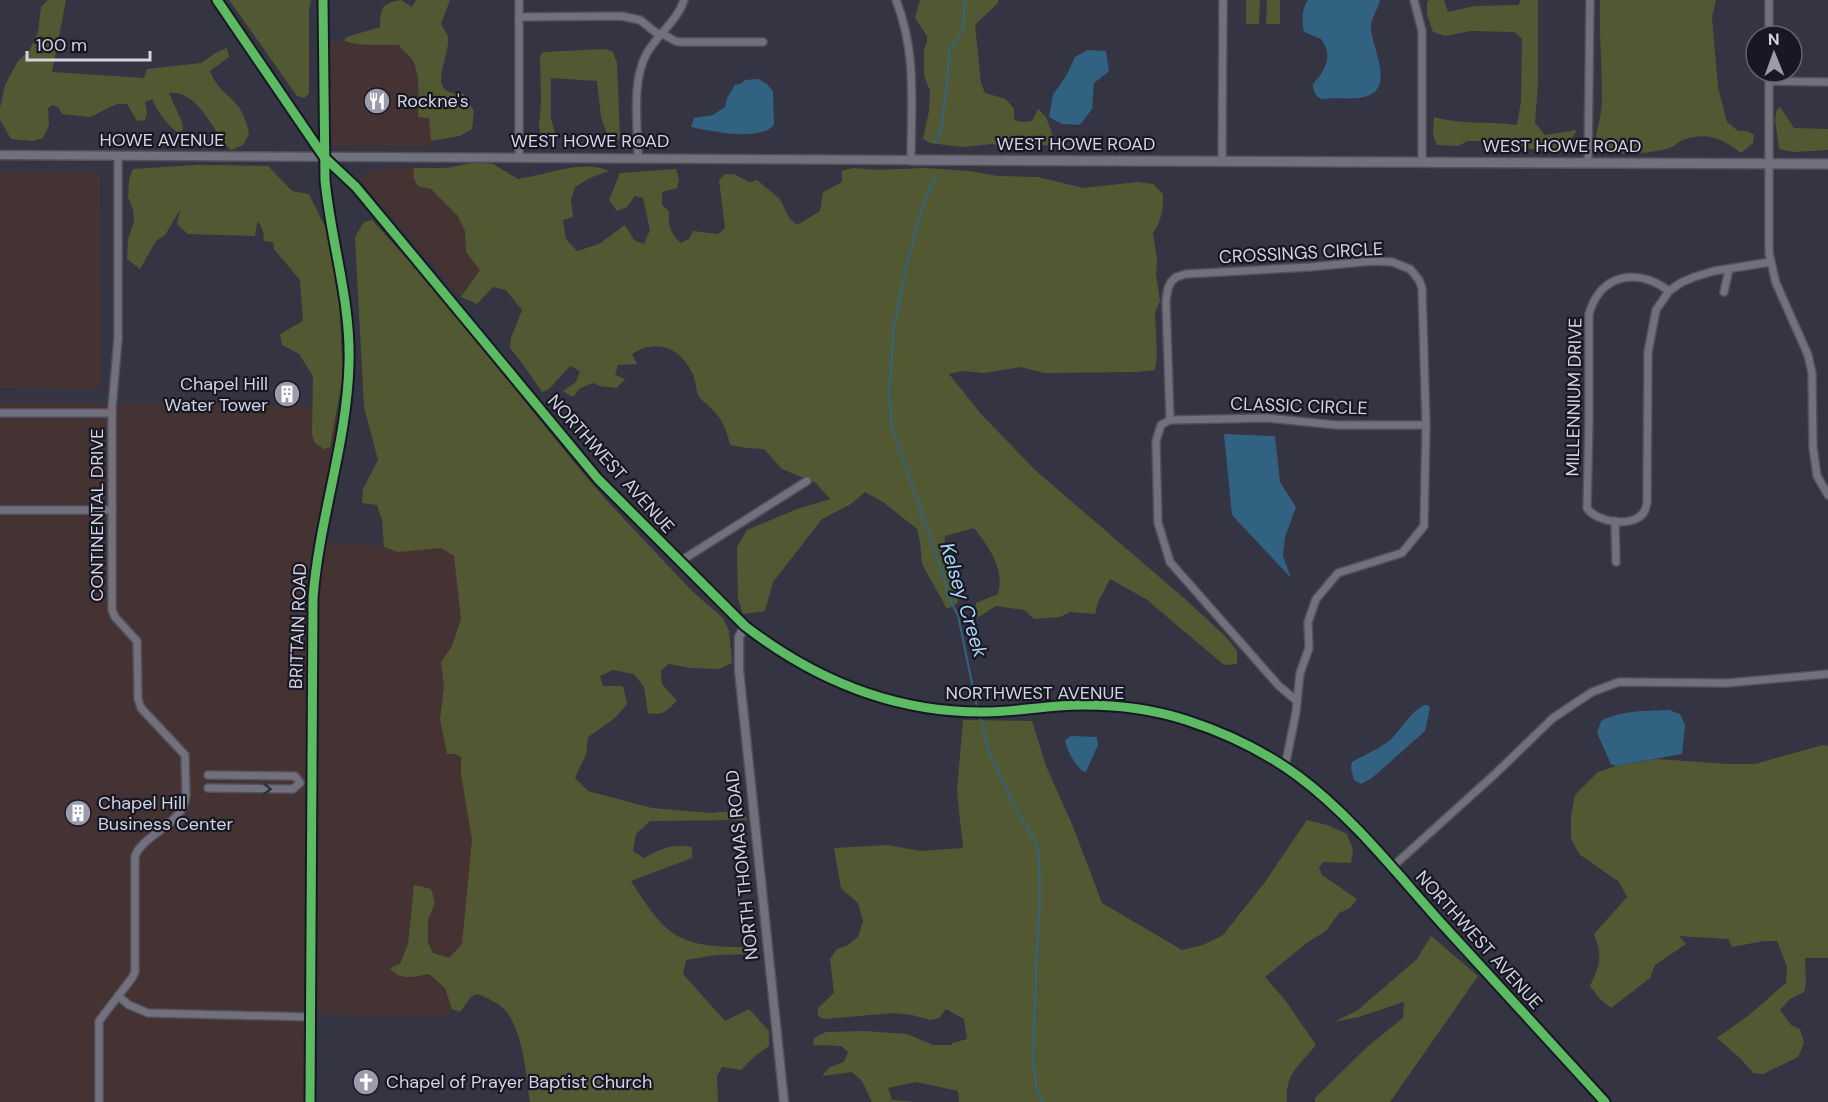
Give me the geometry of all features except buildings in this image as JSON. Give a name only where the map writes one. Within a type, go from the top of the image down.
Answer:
[{"type":"main road","name":"WEST HOWE ROAD","points":[[911,160],[1828,164]]},
{"type":"street","name":"NORTHWEST AVENUE","points":[[217,0],[324,157],[356,187],[598,479],[745,626],[794,661],[833,681],[858,692],[909,705],[975,712],[1075,705],[1152,711],[1211,728],[1250,747],[1285,767],[1333,806],[1605,1102]]},
{"type":"street","name":"BRITTAIN ROAD","points":[[310,1102],[314,586],[319,549],[345,419],[350,362],[345,291],[327,203],[324,157],[323,0]]},
{"type":"street","points":[[519,0],[519,158]]},
{"type":"street","points":[[638,158],[639,69],[645,56],[684,0]]},
{"type":"street","points":[[896,0],[904,21],[911,59],[913,98],[911,160]]},
{"type":"street","points":[[1222,0],[1222,162]]},
{"type":"street","points":[[1414,0],[1422,31],[1422,162]]},
{"type":"street","points":[[1588,163],[1590,0]]},
{"type":"street","points":[[1769,0],[1769,24]]},
{"type":"street","points":[[519,17],[621,15],[640,20],[660,34],[680,42],[763,42]]},
{"type":"street","points":[[1804,81],[1828,81]]},
{"type":"street","points":[[1769,84],[1769,254],[1776,283],[1808,355],[1812,373],[1813,447],[1817,476],[1828,495]]},
{"type":"street","name":"HOWE AVENUE","points":[[0,155],[324,157]]},
{"type":"street","name":"CONTINENTAL DRIVE","points":[[99,1102],[99,1021],[135,972],[135,856],[138,849],[163,829],[186,800],[186,767],[182,752],[145,713],[138,699],[137,641],[115,617],[112,610],[112,413],[118,339],[118,156]]},
{"type":"street","name":"WEST HOWE ROAD","points":[[324,157],[911,160]]},
{"type":"street","name":"CROSSINGS CIRCLE","points":[[1170,420],[1166,301],[1168,288],[1176,277],[1196,273],[1373,261],[1392,262],[1410,269],[1419,280],[1422,288],[1426,425],[1424,526],[1402,553],[1338,573],[1317,600],[1308,622],[1309,648],[1300,673],[1285,767]]},
{"type":"street","points":[[1616,562],[1614,521],[1635,519],[1644,513],[1647,503],[1648,352],[1656,310],[1670,291],[1682,282],[1714,271],[1771,262]]},
{"type":"street","points":[[1724,292],[1729,269]]},
{"type":"street","name":"MILLENNIUM DRIVE","points":[[1614,521],[1595,516],[1587,508],[1589,315],[1593,301],[1609,283],[1622,278],[1657,282],[1670,291]]},
{"type":"street","points":[[0,413],[112,413]]},
{"type":"street","name":"CLASSIC CIRCLE","points":[[1170,420],[1268,418],[1336,425],[1426,425]]},
{"type":"street","points":[[1170,420],[1161,425],[1156,441],[1158,523],[1170,562],[1279,686],[1297,701]]},
{"type":"street","points":[[679,562],[807,481]]},
{"type":"street","points":[[0,510],[112,510]]},
{"type":"street","name":"NORTH THOMAS ROAD","points":[[745,626],[739,637],[739,669],[784,1102]]},
{"type":"street","points":[[1391,868],[1553,718],[1592,692],[1619,682],[1727,683],[1828,674]]},
{"type":"street","points":[[208,775],[295,776],[300,783]]},
{"type":"street","points":[[208,788],[293,789],[300,783],[311,783]]},
{"type":"street","points":[[118,996],[129,1005],[148,1013],[310,1017]]},
{"type":"shaded area","points":[[327,43],[399,44],[402,51],[411,56],[417,70],[418,117],[429,117],[432,146],[336,146],[328,140]]},
{"type":"shaded area","points":[[414,168],[413,177],[431,189],[457,215],[465,231],[466,252],[481,270],[461,297],[359,179],[365,172],[375,170]]},
{"type":"shaded area","points":[[0,172],[100,172],[101,389],[0,388]]},
{"type":"shaded area","points":[[0,403],[309,406],[345,413],[320,541],[384,547],[398,552],[441,547],[454,556],[461,619],[452,646],[441,662],[444,687],[440,719],[455,754],[461,757],[461,774],[472,840],[462,944],[449,958],[433,953],[428,943],[428,920],[435,902],[412,897],[408,944],[400,964],[404,978],[429,974],[445,988],[452,1009],[450,1016],[412,1017],[310,1013],[310,1102],[0,1102]]},
{"type":"green space","points":[[48,0],[66,0],[52,72],[144,78],[147,69],[201,63],[227,48],[229,57],[210,71],[216,83],[238,106],[244,116],[249,134],[243,145],[231,150],[197,105],[180,94],[169,93],[182,122],[183,129],[179,134],[163,118],[152,99],[145,102],[147,113],[145,120],[137,121],[127,104],[117,104],[90,117],[62,114],[59,108],[53,105],[48,108],[49,125],[43,138],[33,141],[11,139],[0,120],[5,85],[18,61],[29,51],[38,32],[41,7]]},
{"type":"green space","points":[[229,0],[311,0],[309,9],[309,94],[304,98],[297,96]]},
{"type":"green space","points":[[401,0],[412,7],[416,0],[450,0],[441,24],[448,37],[448,45],[441,82],[444,89],[451,93],[463,93],[474,111],[472,129],[460,136],[431,141],[429,118],[418,117],[415,65],[399,45],[362,44],[344,40],[347,37],[380,27],[385,5]]},
{"type":"green space","points":[[920,0],[998,0],[998,3],[975,25],[981,83],[985,93],[1006,99],[1014,109],[1014,120],[1032,121],[1038,109],[1046,117],[1054,145],[1000,146],[992,144],[962,147],[930,143],[923,139],[929,111],[930,91],[924,75],[924,48],[927,36],[915,18]]},
{"type":"green space","points":[[1246,0],[1260,0],[1259,24],[1246,24]]},
{"type":"green space","points":[[1267,0],[1280,0],[1280,24],[1266,24]]},
{"type":"green space","points":[[1429,0],[1444,0],[1448,12],[1475,6],[1519,5],[1520,0],[1538,0],[1538,83],[1535,123],[1545,135],[1577,130],[1569,143],[1557,149],[1538,150],[1484,141],[1468,141],[1458,146],[1437,145],[1433,135],[1434,117],[1455,121],[1517,125],[1521,101],[1522,39],[1515,32],[1471,31],[1445,36],[1433,32],[1427,14]]},
{"type":"green space","points":[[1600,0],[1716,0],[1712,17],[1718,87],[1727,122],[1738,131],[1747,131],[1754,135],[1753,143],[1741,153],[1722,141],[1702,136],[1653,152],[1600,151],[1595,146],[1602,100]]},
{"type":"green space","points":[[605,49],[613,52],[617,63],[620,138],[615,142],[609,140],[601,117],[597,81],[551,78],[551,119],[555,132],[554,140],[548,143],[542,142],[539,126],[540,55],[543,52]]},
{"type":"green space","points":[[1780,107],[1794,128],[1828,129],[1828,150],[1793,152],[1779,149],[1775,120],[1777,109]]},
{"type":"green space","points":[[476,162],[493,164],[518,179],[576,167],[609,171],[575,187],[571,200],[573,217],[563,220],[566,239],[577,251],[599,244],[625,225],[634,240],[644,244],[650,230],[643,198],[635,196],[627,207],[617,211],[609,200],[620,173],[676,169],[679,179],[677,188],[662,192],[662,205],[669,211],[670,229],[681,243],[689,239],[693,231],[718,234],[725,228],[719,180],[725,174],[734,174],[749,182],[757,180],[780,199],[789,218],[797,225],[820,211],[823,192],[842,182],[842,171],[853,168],[878,170],[924,168],[970,171],[997,176],[1038,177],[1083,188],[1138,182],[1153,184],[1163,194],[1161,214],[1153,233],[1160,301],[1155,312],[1157,354],[1155,370],[1044,373],[1021,367],[984,373],[962,371],[949,374],[981,414],[1035,470],[1226,637],[1237,651],[1237,664],[1224,665],[1146,599],[1110,579],[1098,602],[1095,614],[1070,612],[1060,617],[1034,619],[1024,610],[996,606],[977,618],[976,603],[998,594],[1000,585],[994,559],[974,528],[945,536],[944,552],[955,575],[958,603],[947,609],[922,564],[917,529],[883,502],[865,492],[851,504],[822,519],[773,582],[765,611],[743,614],[738,599],[737,547],[747,530],[797,509],[830,499],[816,483],[782,469],[764,449],[730,445],[721,421],[698,395],[689,367],[683,359],[669,349],[651,346],[632,354],[637,364],[618,365],[615,375],[625,379],[617,388],[593,383],[579,389],[573,397],[563,391],[576,382],[580,371],[570,366],[549,389],[542,392],[510,348],[511,338],[522,310],[506,290],[493,287],[477,304],[461,297],[480,270],[466,252],[465,231],[457,215],[431,189],[418,186],[413,177],[414,168],[447,168]]},
{"type":"green space","points":[[196,165],[268,166],[292,191],[309,194],[325,227],[335,265],[343,375],[330,447],[324,449],[315,443],[312,435],[313,376],[299,354],[282,345],[280,334],[303,321],[300,280],[274,249],[273,242],[263,241],[264,234],[259,222],[255,236],[188,234],[177,224],[180,210],[165,235],[156,241],[140,269],[127,259],[128,239],[134,221],[128,197],[129,180],[133,169]]},
{"type":"green space","points":[[372,220],[430,284],[608,502],[692,591],[723,618],[729,631],[732,663],[719,669],[668,664],[661,671],[662,684],[677,701],[661,713],[648,713],[644,687],[634,674],[613,670],[600,676],[603,686],[623,686],[627,704],[615,718],[588,737],[586,754],[575,778],[588,791],[652,808],[710,813],[743,810],[747,820],[650,821],[636,834],[633,851],[644,858],[667,848],[692,847],[692,858],[631,881],[665,927],[677,935],[705,945],[747,947],[751,954],[716,955],[686,960],[683,974],[725,1021],[749,1009],[769,1031],[769,1046],[741,1070],[722,1067],[717,1076],[718,1102],[530,1102],[524,1057],[518,1035],[509,1015],[503,1008],[477,994],[471,997],[460,1012],[452,1009],[445,988],[429,974],[403,977],[390,968],[400,964],[408,944],[414,885],[431,889],[435,902],[428,920],[428,943],[433,953],[449,958],[462,944],[472,840],[461,774],[461,757],[447,754],[440,719],[444,687],[441,662],[452,646],[461,619],[454,556],[441,548],[398,552],[384,547],[382,520],[377,505],[362,503],[363,489],[378,460],[364,407],[355,237],[364,222]]},
{"type":"green space","points":[[963,720],[1032,721],[1046,766],[1072,824],[1102,903],[1182,950],[1203,945],[1223,935],[1265,882],[1307,820],[1327,825],[1347,834],[1353,850],[1351,863],[1323,862],[1319,868],[1322,875],[1357,899],[1350,908],[1339,913],[1326,931],[1308,942],[1265,977],[1285,1000],[1316,1045],[1294,1070],[1288,1084],[1287,1102],[959,1102],[958,1091],[916,1082],[888,1088],[892,1100],[916,1102],[872,1102],[862,1081],[852,1072],[822,1076],[830,1067],[844,1062],[848,1052],[841,1046],[813,1045],[814,1038],[826,1032],[865,1031],[907,1034],[933,1045],[952,1045],[952,1043],[967,1039],[964,1019],[946,1009],[939,1018],[930,1020],[894,1013],[824,1019],[818,1016],[818,1008],[834,993],[830,959],[837,949],[848,945],[858,937],[863,921],[858,903],[841,888],[834,848],[888,845],[920,851],[963,848],[957,791]]},
{"type":"green space","points":[[1823,745],[1828,746],[1828,958],[1805,958],[1804,992],[1790,999],[1780,1010],[1791,1025],[1800,1029],[1804,1043],[1798,1057],[1763,1074],[1753,1073],[1717,1038],[1749,1015],[1786,983],[1787,967],[1777,941],[1732,947],[1728,939],[1679,936],[1686,944],[1655,965],[1650,978],[1611,1008],[1599,998],[1590,986],[1599,961],[1599,949],[1594,934],[1627,897],[1619,882],[1579,854],[1571,838],[1571,816],[1575,795],[1598,772],[1616,766],[1657,759],[1755,764]]},
{"type":"green space","points":[[1431,936],[1478,976],[1390,1102],[1315,1102],[1315,1098],[1367,1047],[1403,1018],[1404,1002],[1359,1017],[1334,1022],[1358,1010],[1417,959]]},
{"type":"water","points":[[1308,0],[1380,0],[1371,27],[1381,77],[1374,93],[1353,98],[1321,99],[1316,95],[1313,84],[1324,69],[1327,51],[1321,39],[1304,32],[1303,11]]},
{"type":"water","points":[[1088,50],[1106,51],[1109,71],[1094,83],[1092,109],[1080,125],[1062,124],[1049,117],[1053,95],[1075,57]]},
{"type":"water","points":[[758,79],[773,91],[774,125],[758,133],[746,134],[691,127],[694,118],[713,115],[725,107],[727,98],[735,85],[745,80]]},
{"type":"water","points":[[1224,434],[1275,436],[1280,482],[1296,507],[1285,537],[1283,556],[1291,578],[1232,515]]},
{"type":"water","points":[[1424,705],[1430,708],[1425,731],[1372,778],[1361,784],[1354,780],[1352,762],[1390,740],[1411,715]]},
{"type":"water","points":[[1669,710],[1680,714],[1685,725],[1682,754],[1616,766],[1611,764],[1597,733],[1601,721],[1626,713]]},
{"type":"water","points":[[1071,736],[1097,737],[1098,745],[1086,772],[1082,771],[1071,757],[1065,740]]},
{"type":"waterway","name":"Kelsey Creek","points":[[935,143],[942,126],[950,49],[963,31],[965,0]]},
{"type":"waterway","name":"Kelsey Creek","points":[[936,176],[922,208],[905,271],[894,327],[889,391],[891,422],[948,596],[958,615],[977,708]]},
{"type":"waterway","name":"Kelsey Creek","points":[[979,713],[989,751],[1015,807],[1035,841],[1039,858],[1040,901],[1033,1060],[1036,1086],[1042,1102]]},
{"type":"cycle path","points":[[217,0],[324,157],[356,187],[598,479],[745,626],[799,662],[828,677],[858,690],[919,707],[994,712],[1074,705],[1139,709],[1201,725],[1258,751],[1298,776],[1356,828],[1605,1102]]},
{"type":"cycle path","points":[[310,1102],[313,598],[321,539],[343,423],[349,364],[347,317],[325,180],[323,0]]},
{"type":"place","name":"Rockne's","points":[[377,101]]},
{"type":"place","name":"Chapel Hill Water Tower","points":[[287,394]]},
{"type":"place","name":"Chapel Hill Business Center","points":[[78,813]]},
{"type":"place","name":"Chapel of Prayer Baptist Church","points":[[366,1082]]}]
